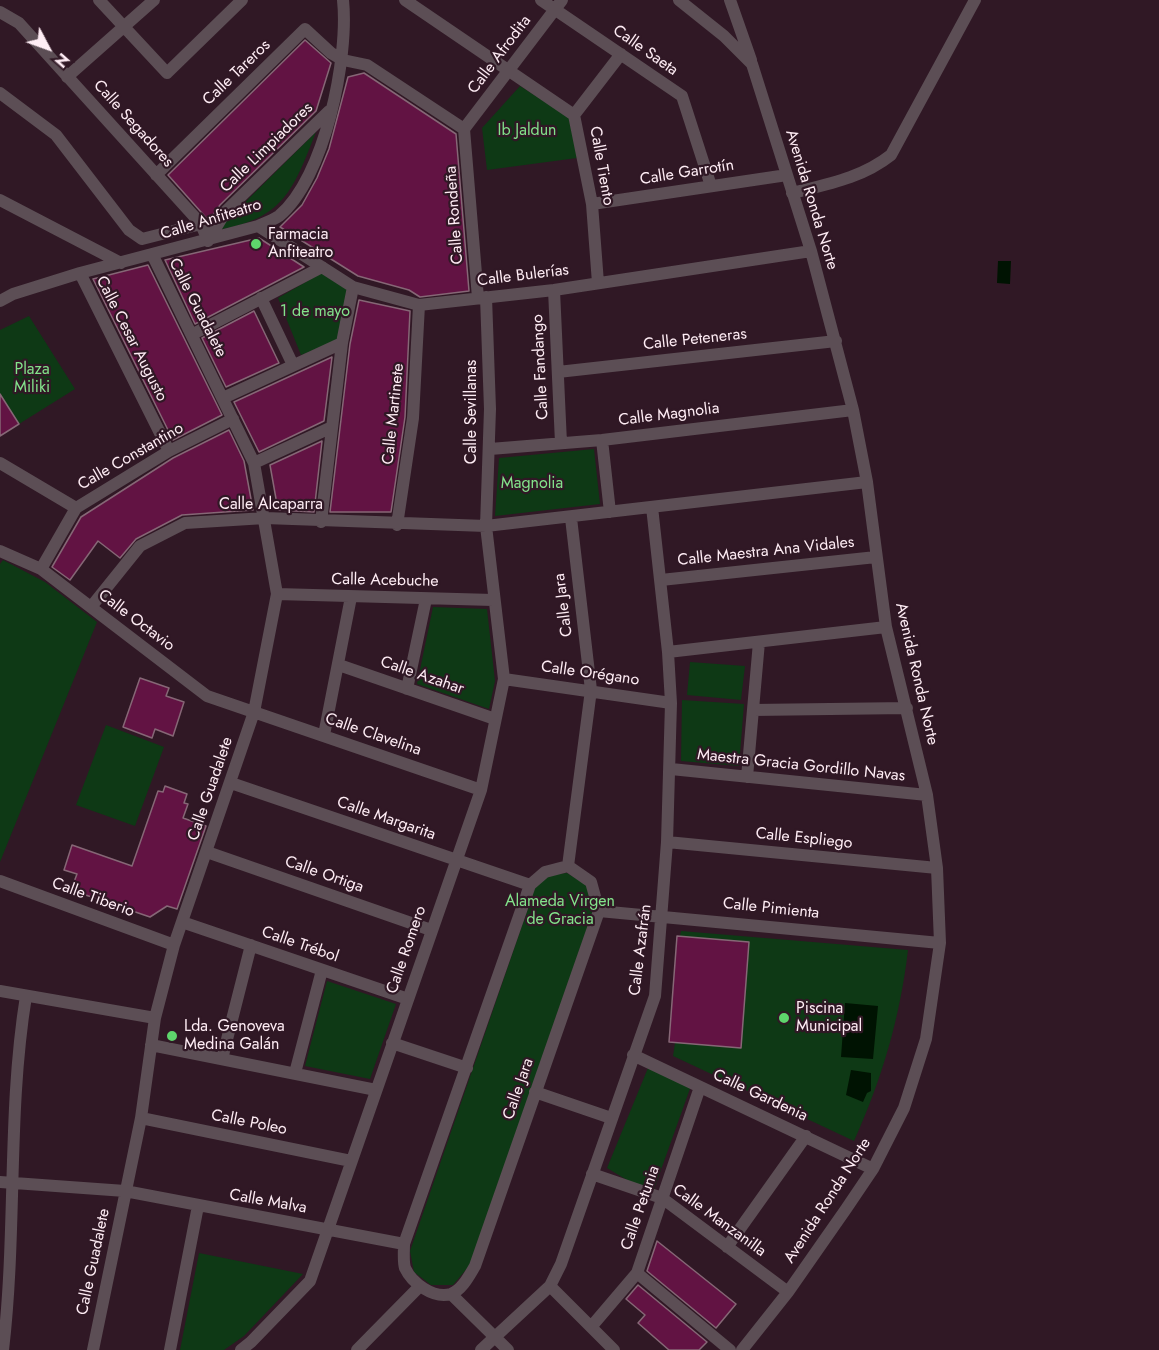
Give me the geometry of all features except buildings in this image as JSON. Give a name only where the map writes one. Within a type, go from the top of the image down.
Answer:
[{"type":"street","points":[[99,0],[167,73],[242,0]]},
{"type":"street","points":[[68,77],[154,0]]},
{"type":"street","name":"Calle Anfiteatro","points":[[0,301],[13,294],[80,273],[208,241],[258,226],[279,216],[300,189],[322,147],[343,60],[343,0]]},
{"type":"street","name":"Calle Tiento","points":[[405,0],[510,69],[574,115],[592,204],[598,283]]},
{"type":"street","name":"Calle Saeta","points":[[542,0],[559,5],[621,54],[682,96],[711,186]]},
{"type":"street","name":"Avenida Ronda Norte","points":[[679,0],[724,36],[752,64],[810,251],[853,411],[867,482],[886,627],[908,708],[927,795],[937,868],[940,943],[926,1039],[904,1108],[873,1169],[788,1292],[742,1350]]},
{"type":"street","points":[[730,0],[752,64]]},
{"type":"street","points":[[792,194],[848,180],[875,168],[891,155],[975,0]]},
{"type":"street","name":"Calle Afrodita","points":[[465,129],[559,5]]},
{"type":"street","name":"Calle Segadores","points":[[0,12],[19,23],[201,225],[208,241]]},
{"type":"street","name":"Calle Tareros","points":[[156,175],[305,29],[331,53],[343,60]]},
{"type":"street","points":[[574,115],[621,54]]},
{"type":"street","points":[[343,60],[367,65],[465,129]]},
{"type":"street","points":[[0,93],[56,135],[129,230],[142,239],[201,225]]},
{"type":"street","name":"Calle Limpiadores","points":[[208,241],[226,211],[330,110]]},
{"type":"street","name":"Calle Rondeña","points":[[465,129],[482,298]]},
{"type":"street","name":"Calle Garrotín","points":[[592,204],[787,175]]},
{"type":"street","points":[[0,200],[121,263]]},
{"type":"street","name":"Calle Bulerías","points":[[258,226],[352,287],[419,305],[554,290],[810,251]]},
{"type":"street","name":"Calle Guadalete","points":[[93,1350],[141,1118],[155,1018],[174,945],[254,712],[277,594],[254,463],[152,254]]},
{"type":"street","points":[[193,334],[322,267]]},
{"type":"street","name":"Calle Cesar Augusto","points":[[80,273],[169,451]]},
{"type":"street","points":[[0,287],[13,294]]},
{"type":"street","points":[[321,522],[342,343],[352,287]]},
{"type":"street","name":"Calle Fandango","points":[[554,290],[561,443]]},
{"type":"street","points":[[261,298],[293,365]]},
{"type":"street","name":"Calle Sevillanas","points":[[482,298],[490,449],[486,526]]},
{"type":"street","name":"Calle Martinete","points":[[397,525],[413,418],[419,305]]},
{"type":"street","name":"Calle Peteneras","points":[[558,372],[836,341]]},
{"type":"street","points":[[223,398],[342,343]]},
{"type":"street","name":"Calle Magnolia","points":[[490,449],[602,440],[853,411]]},
{"type":"street","name":"Calle Constantino","points":[[41,569],[76,508],[169,451],[233,419]]},
{"type":"street","points":[[254,463],[332,427]]},
{"type":"street","points":[[602,440],[610,512]]},
{"type":"street","points":[[0,463],[76,508]]},
{"type":"street","name":"Calle Alcaparra","points":[[92,607],[140,546],[185,523],[265,518],[397,525],[486,526],[571,518],[867,482]]},
{"type":"street","name":"Calle Azafrán","points":[[481,1350],[550,1286],[561,1264],[655,996],[668,842],[671,703],[668,652],[652,507]]},
{"type":"street","name":"Calle Jara","points":[[568,866],[591,690],[571,518]]},
{"type":"street","name":"Calle Romero","points":[[250,1348],[310,1281],[481,790],[504,679],[486,526]]},
{"type":"street","name":"Calle Octavio","points":[[0,551],[41,569],[207,696],[254,712]]},
{"type":"street","name":"Calle Maestra Ana Vidales","points":[[661,580],[876,557]]},
{"type":"street","name":"Calle Acebuche","points":[[277,594],[493,600]]},
{"type":"street","points":[[324,735],[351,597]]},
{"type":"street","points":[[407,689],[426,599]]},
{"type":"street","points":[[668,652],[886,627]]},
{"type":"street","points":[[747,777],[759,642]]},
{"type":"street","name":"Calle Azahar","points":[[339,665],[495,719]]},
{"type":"street","name":"Calle Orégano","points":[[504,679],[671,703]]},
{"type":"street","points":[[753,710],[908,708]]},
{"type":"street","name":"Calle Clavelina","points":[[254,712],[481,790]]},
{"type":"street","name":"Maestra Gracia Gordillo Navas","points":[[671,769],[927,795]]},
{"type":"street","name":"Calle Margarita","points":[[231,783],[530,885]]},
{"type":"street","name":"Calle Espliego","points":[[668,842],[937,868]]},
{"type":"street","name":"Calle Ortiga","points":[[207,852],[431,930]]},
{"type":"street","points":[[508,1350],[451,1294],[435,1294],[420,1286],[404,1267],[404,1244],[530,885],[545,872],[568,866],[591,882],[599,911]]},
{"type":"street","name":"Calle Tiberio","points":[[0,881],[174,945]]},
{"type":"street","name":"Calle Jara","points":[[451,1294],[467,1281],[475,1266],[599,911]]},
{"type":"street","name":"Calle Pimienta","points":[[599,911],[663,915],[940,943]]},
{"type":"street","name":"Calle Trébol","points":[[182,922],[408,999]]},
{"type":"street","points":[[222,1059],[250,945]]},
{"type":"street","points":[[295,1074],[322,970]]},
{"type":"street","points":[[0,992],[155,1018]]},
{"type":"street","points":[[3,1350],[9,1306],[6,1182],[17,1048],[26,996]]},
{"type":"street","points":[[392,1043],[467,1068]]},
{"type":"street","points":[[151,1045],[376,1090]]},
{"type":"street","name":"Calle Gardenia","points":[[633,1055],[873,1169]]},
{"type":"street","name":"Calle Petunia","points":[[591,1327],[637,1273],[700,1086]]},
{"type":"street","points":[[535,1092],[611,1118]]},
{"type":"street","points":[[0,1112],[13,1112]]},
{"type":"street","name":"Calle Poleo","points":[[141,1118],[351,1161]]},
{"type":"street","points":[[727,1246],[806,1136]]},
{"type":"street","name":"Calle Manzanilla","points":[[592,1174],[662,1198],[788,1292]]},
{"type":"street","name":"Calle Malva","points":[[6,1182],[125,1191],[404,1244]]},
{"type":"street","points":[[170,1350],[198,1206]]},
{"type":"street","points":[[637,1273],[730,1350]]},
{"type":"street","points":[[357,1350],[420,1286]]},
{"type":"street","points":[[550,1286],[614,1350]]},
{"type":"green space","name":"Ib Jaldun","points":[[520,86],[569,117],[577,158],[487,170],[482,128]]},
{"type":"green space","points":[[316,132],[300,170],[283,199],[258,218],[217,230]]},
{"type":"green space","name":"1 de mayo","points":[[325,271],[350,285],[340,340],[301,355],[278,298]]},
{"type":"green space","name":"Plaza Miliki","points":[[29,316],[75,389],[19,424],[0,394],[0,330]]},
{"type":"green space","name":"Magnolia","points":[[594,449],[600,504],[495,516],[499,458]]},
{"type":"green space","points":[[3,560],[45,582],[97,622],[0,862],[0,564]]},
{"type":"green space","points":[[433,607],[487,609],[495,681],[489,709],[417,684]]},
{"type":"green space","points":[[690,662],[745,666],[741,700],[687,695]]},
{"type":"green space","points":[[682,700],[744,704],[739,766],[681,761]]},
{"type":"green space","points":[[106,725],[164,747],[135,826],[76,805]]},
{"type":"green space","name":"Alameda Virgen de Gracia","points":[[567,873],[587,885],[593,911],[470,1265],[453,1285],[431,1285],[414,1272],[410,1251],[535,888],[548,875]]},
{"type":"green space","name":"Piscina Municipal","points":[[681,931],[908,950],[895,1024],[873,1095],[854,1141],[673,1056],[675,1043],[669,1042],[677,936],[680,936]]},
{"type":"green space","points":[[327,981],[396,1004],[370,1079],[305,1066]]},
{"type":"green space","points":[[650,1063],[692,1083],[652,1195],[607,1168]]},
{"type":"green space","points":[[199,1253],[303,1274],[244,1336],[224,1350],[180,1350]]},
{"type":"shaded area","points":[[998,261],[1011,261],[1010,284],[997,283]]},
{"type":"shaded area","points":[[845,1003],[878,1006],[873,1059],[841,1057]]},
{"type":"shaded area","points":[[851,1070],[871,1073],[871,1091],[867,1093],[863,1102],[846,1095]]},
{"type":"place","name":"Farmacia Anfiteatro","points":[[256,244]]},
{"type":"place","name":"Piscina Municipal","points":[[784,1018]]},
{"type":"place","name":"Lda. Genoveva Medina Galán","points":[[172,1036]]}]
